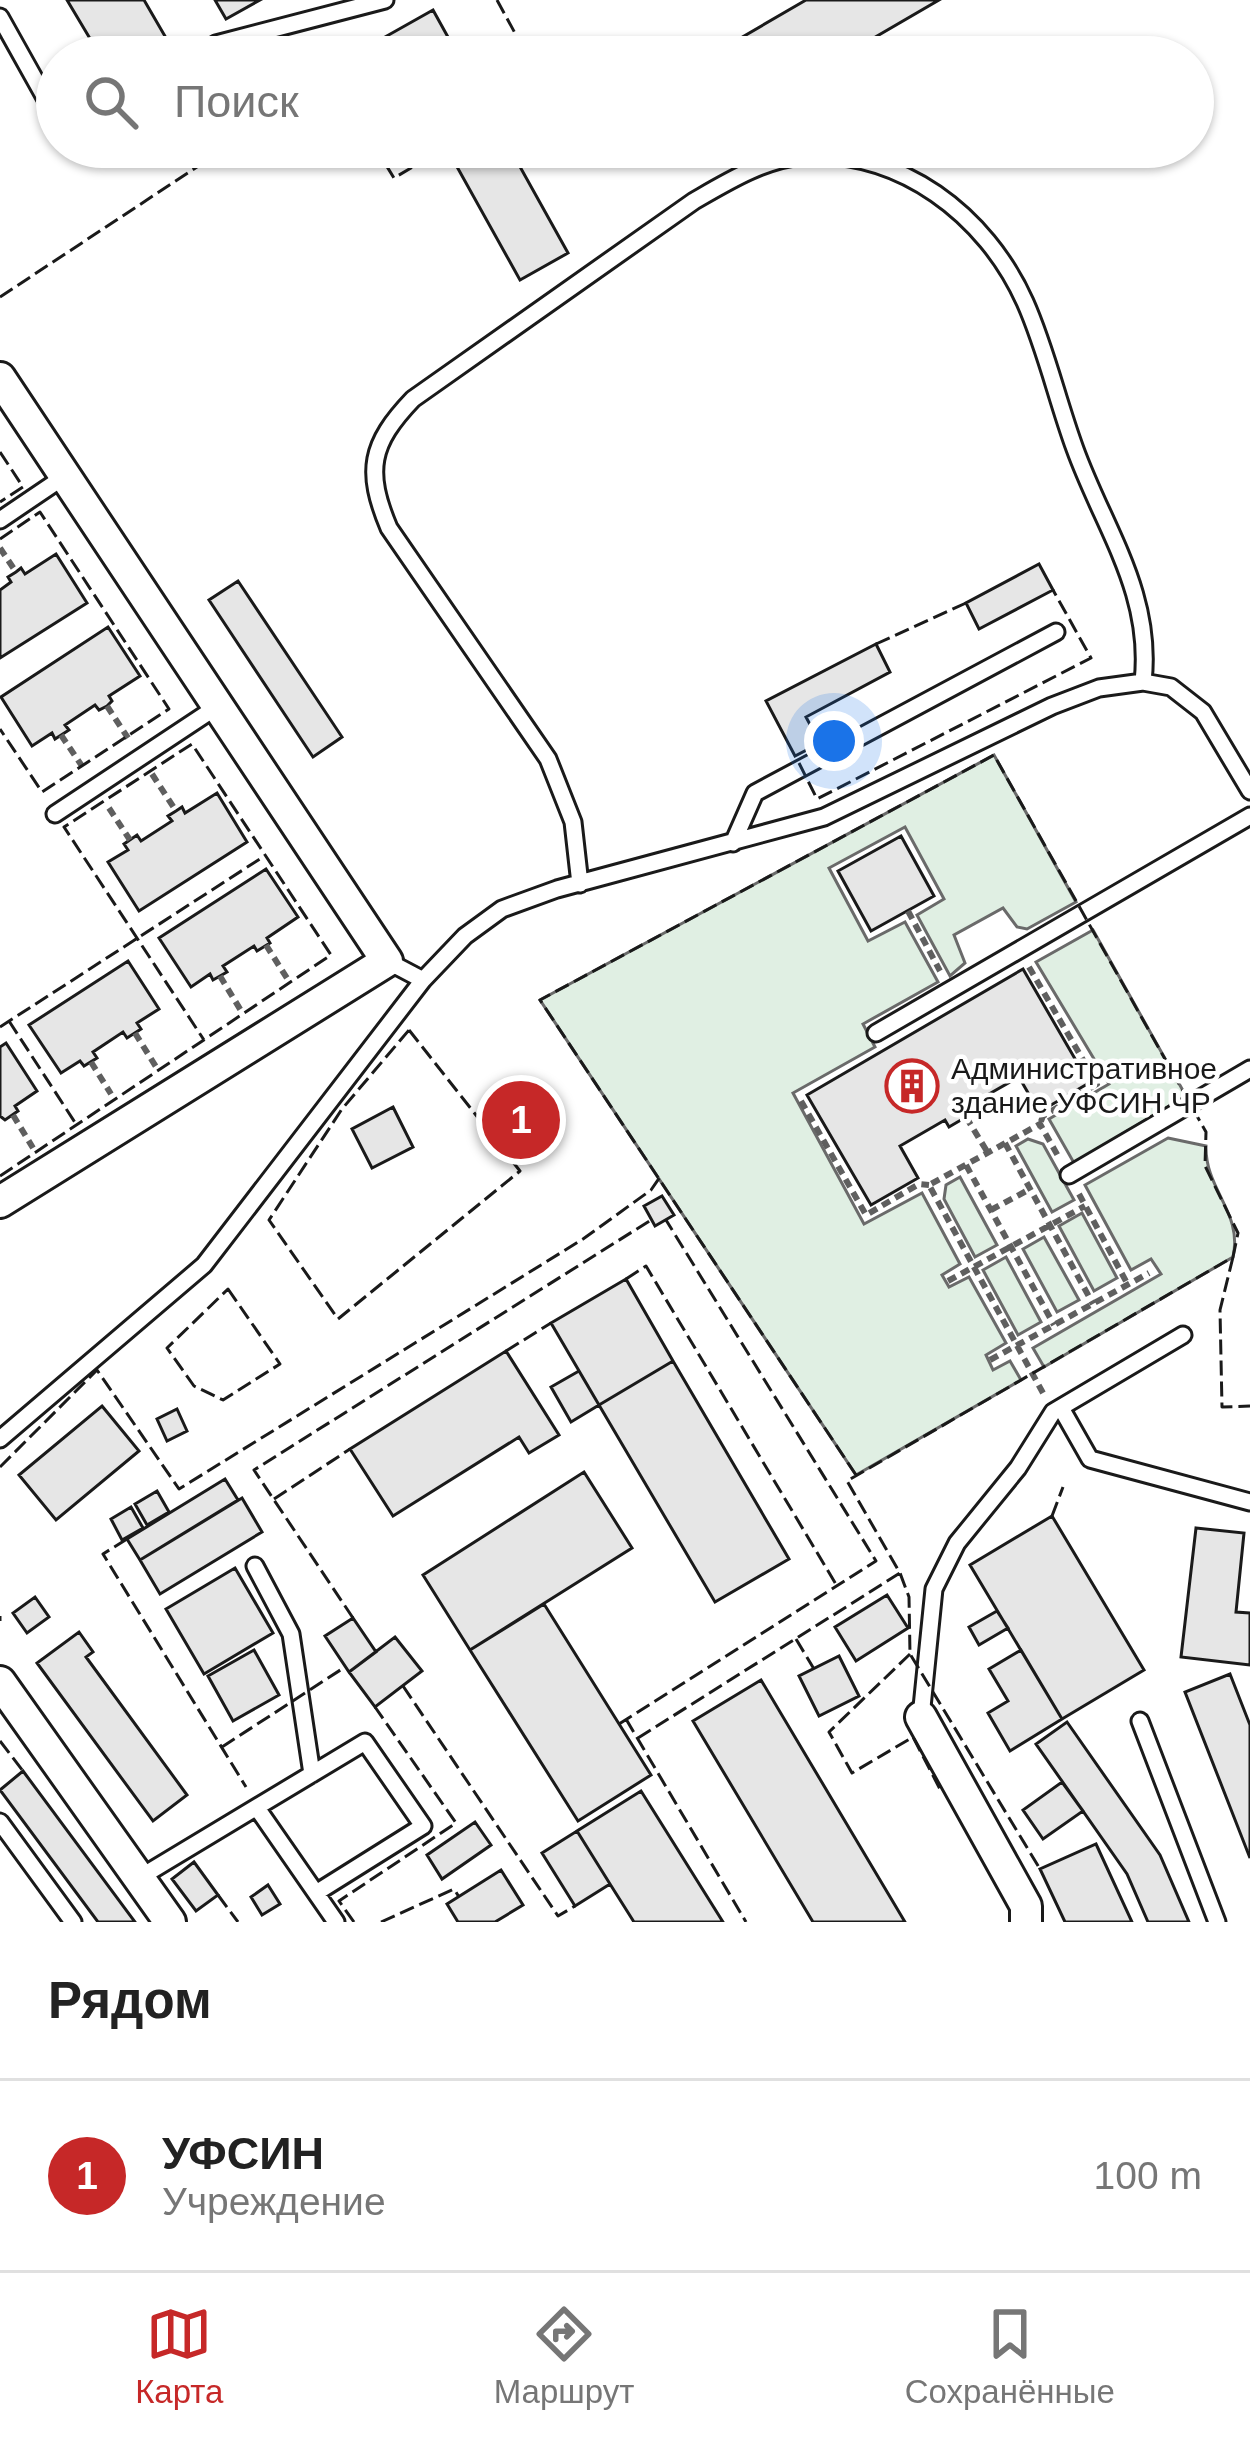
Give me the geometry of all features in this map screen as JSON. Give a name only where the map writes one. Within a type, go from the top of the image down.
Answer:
[{"type":"street","points":[[0,378],[387,961],[0,1202]]},
{"type":"street","points":[[0,1682],[170,1922]]},
{"type":"street","points":[[921,1717],[1026,1906],[1026,1922]]},
{"type":"lane","points":[[247,36],[385,0]]},
{"type":"lane","points":[[0,17],[36,81]]},
{"type":"lane","points":[[580,884],[573,822],[548,759],[389,528],[375,493],[375,458],[388,424],[413,399],[694,201],[760,168]]},
{"type":"lane","points":[[890,168],[908,174],[955,207],[992,249],[1023,297],[1075,449],[1135,589],[1145,635],[1143,682]]},
{"type":"lane","points":[[0,520],[65,476]]},
{"type":"lane","points":[[733,843],[755,793],[1056,632]]},
{"type":"lane","points":[[0,1439],[204,1265],[423,980],[465,936],[502,909],[824,817],[1052,706],[1099,688],[1143,682],[1171,687],[1203,712],[1250,791]]},
{"type":"lane","points":[[55,814],[218,706]]},
{"type":"lane","points":[[876,1033],[1250,816]]},
{"type":"lane","points":[[387,961],[423,980]]},
{"type":"lane","points":[[1069,1175],[1250,1069]]},
{"type":"lane","points":[[921,1717],[934,1589],[957,1544],[1057,1410],[1183,1335]]},
{"type":"lane","points":[[1057,1410],[1090,1459],[1250,1502]]},
{"type":"lane","points":[[255,1566],[291,1634],[312,1774]]},
{"type":"lane","points":[[1140,1721],[1217,1922]]},
{"type":"lane","points":[[139,1878],[364,1742],[423,1826],[316,1893]]},
{"type":"lane","points":[[257,1808],[336,1922]]},
{"type":"lane","points":[[0,1822],[74,1922]]},
{"type":"path","points":[[0,548],[16,572]]},
{"type":"path","points":[[908,911],[950,990]]},
{"type":"path","points":[[266,945],[307,1011]]},
{"type":"path","points":[[801,1101],[866,1214],[1040,1124],[1043,1116],[1097,1084],[1019,950]]},
{"type":"path","points":[[220,976],[260,1040]]},
{"type":"path","points":[[135,1033],[173,1094]]},
{"type":"path","points":[[91,1061],[128,1122]]},
{"type":"path","points":[[967,1117],[988,1153]]},
{"type":"path","points":[[1040,1124],[1128,1285]]},
{"type":"path","points":[[1005,1143],[1093,1304]]},
{"type":"path","points":[[966,1165],[1054,1325]]},
{"type":"path","points":[[929,1185],[1057,1410]]},
{"type":"path","points":[[991,1210],[1030,1189]]},
{"type":"path","points":[[948,1281],[1085,1206]]},
{"type":"path","points":[[990,1360],[1149,1273]]},
{"type":"green space","points":[[994,755],[1076,902],[1027,929],[1017,927],[1003,908],[954,935],[965,963],[950,976],[917,915],[944,899],[905,827],[829,868],[868,941],[905,922],[938,982],[863,1024],[875,1047],[793,1093],[864,1224],[922,1193],[960,1264],[942,1275],[949,1287],[969,1277],[1006,1343],[986,1355],[993,1370],[1010,1361],[1021,1380],[856,1475],[540,1000]]},
{"type":"green space","points":[[1093,930],[1186,1096],[1074,1163],[1049,1119],[1109,1084],[1036,962]]},
{"type":"green space","points":[[1168,1138],[1206,1146],[1211,1176],[1233,1227],[1233,1257],[1044,1367],[1033,1348],[1161,1274],[1151,1259],[1131,1270],[1085,1185]]},
{"type":"green space","points":[[1028,1139],[1043,1144],[1074,1200],[1052,1212],[1016,1146]]},
{"type":"green space","points":[[960,1177],[997,1245],[975,1257],[944,1199],[946,1185]]},
{"type":"green space","points":[[1082,1213],[1117,1278],[1094,1291],[1059,1226]]},
{"type":"green space","points":[[1044,1237],[1079,1300],[1057,1312],[1023,1249]]},
{"type":"green space","points":[[1006,1257],[1041,1322],[1018,1335],[983,1270]]},
{"type":"building","points":[[67,0],[144,0],[165,36],[88,36]]},
{"type":"building","points":[[215,0],[260,0],[226,19]]},
{"type":"building","points":[[806,0],[939,0],[877,36],[744,36]]},
{"type":"building","points":[[433,10],[447,36],[387,36]]},
{"type":"building","points":[[458,168],[521,168],[568,253],[520,280]]},
{"type":"building","points":[[56,554],[87,603],[0,658],[0,590],[21,568],[25,574]]},
{"type":"building","points":[[1039,564],[1053,590],[979,629],[966,603]]},
{"type":"building","points":[[238,581],[342,737],[313,757],[209,600]]},
{"type":"building","points":[[108,627],[140,676],[109,696],[112,701],[107,706],[99,710],[95,705],[65,725],[69,730],[55,739],[52,733],[32,746],[1,697]]},
{"type":"building","points":[[876,644],[890,672],[806,717],[820,743],[795,756],[766,701]]},
{"type":"building","points":[[217,793],[247,842],[139,911],[108,862],[128,850],[124,844],[137,835],[141,841],[172,821],[168,816],[182,807],[185,813]]},
{"type":"building","points":[[901,836],[934,896],[871,931],[838,871]]},
{"type":"building","points":[[266,869],[298,917],[267,938],[270,943],[257,951],[254,946],[223,966],[227,972],[213,980],[210,974],[191,987],[159,938]]},
{"type":"building","points":[[128,961],[159,1009],[137,1023],[141,1029],[127,1038],[123,1032],[93,1052],[97,1058],[84,1066],[80,1061],[61,1073],[29,1025]]},
{"type":"building","name":"Административное здание УФСИН ЧР","points":[[1023,969],[1089,1083],[1039,1112],[1019,1077],[982,1098],[986,1105],[949,1127],[945,1120],[900,1146],[918,1178],[871,1205],[807,1095]]},
{"type":"building","points":[[6,1043],[37,1091],[15,1106],[18,1111],[5,1120],[0,1116],[0,1047]]},
{"type":"building","points":[[393,1107],[413,1147],[372,1168],[352,1129]]},
{"type":"building","points":[[662,1196],[674,1215],[655,1226],[644,1206]]},
{"type":"building","points":[[626,1279],[673,1361],[599,1405],[551,1323]]},
{"type":"building","points":[[506,1351],[559,1435],[529,1453],[519,1437],[393,1516],[350,1449]]},
{"type":"building","points":[[673,1361],[789,1559],[715,1602],[599,1405]]},
{"type":"building","points":[[579,1371],[599,1405],[571,1422],[551,1387]]},
{"type":"building","points":[[102,1406],[139,1451],[56,1520],[19,1475]]},
{"type":"building","points":[[177,1409],[187,1431],[167,1441],[157,1419]]},
{"type":"building","points":[[584,1472],[632,1548],[470,1650],[423,1575]]},
{"type":"building","points":[[225,1479],[238,1500],[140,1560],[127,1539]]},
{"type":"building","points":[[157,1491],[169,1512],[147,1525],[135,1504]]},
{"type":"building","points":[[242,1498],[262,1532],[160,1594],[140,1560]]},
{"type":"building","points":[[131,1507],[143,1528],[122,1540],[111,1519]]},
{"type":"building","points":[[1052,1516],[1144,1670],[1062,1719],[970,1565]]},
{"type":"building","points":[[1196,1528],[1244,1533],[1236,1612],[1250,1613],[1250,1665],[1181,1657]]},
{"type":"building","points":[[235,1568],[273,1633],[204,1674],[166,1609]]},
{"type":"building","points":[[887,1595],[908,1628],[856,1661],[835,1627]]},
{"type":"building","points":[[35,1597],[49,1617],[27,1633],[13,1613]]},
{"type":"building","points":[[544,1604],[651,1775],[578,1821],[470,1650]]},
{"type":"building","points":[[997,1611],[1008,1628],[979,1645],[969,1627]]},
{"type":"building","points":[[353,1618],[376,1652],[349,1672],[325,1636]]},
{"type":"building","points":[[79,1632],[93,1652],[86,1657],[187,1795],[153,1821],[37,1663]]},
{"type":"building","points":[[395,1637],[422,1671],[375,1707],[349,1672]]},
{"type":"building","points":[[254,1650],[279,1695],[233,1721],[208,1676]]},
{"type":"building","points":[[1021,1650],[1062,1719],[1010,1751],[988,1713],[1008,1701],[989,1669]]},
{"type":"building","points":[[839,1656],[859,1696],[819,1716],[799,1676]]},
{"type":"building","points":[[1230,1674],[1250,1725],[1250,1858],[1185,1692]]},
{"type":"building","points":[[761,1680],[905,1922],[813,1922],[693,1721]]},
{"type":"building","points":[[1067,1722],[1160,1855],[1189,1922],[1148,1922],[1127,1874],[1036,1744]]},
{"type":"building","points":[[23,1771],[135,1922],[98,1922],[0,1790]]},
{"type":"building","points":[[1062,1782],[1083,1811],[1043,1839],[1023,1810]]},
{"type":"building","points":[[641,1791],[723,1922],[634,1922],[610,1884],[577,1831]]},
{"type":"building","points":[[475,1822],[491,1845],[442,1879],[427,1855]]},
{"type":"building","points":[[577,1831],[610,1884],[575,1906],[542,1853]]},
{"type":"building","points":[[1096,1844],[1132,1922],[1065,1922],[1040,1869]]},
{"type":"building","points":[[194,1862],[218,1895],[196,1911],[172,1879]]},
{"type":"building","points":[[501,1870],[523,1905],[495,1922],[458,1922],[447,1904]]},
{"type":"building","points":[[268,1885],[280,1904],[262,1915],[251,1897]]},
{"type":"fence","points":[[497,0],[517,36]]},
{"type":"fence","points":[[0,297],[195,168]]},
{"type":"fence","points":[[388,168],[394,178],[411,168]]},
{"type":"fence","points":[[0,452],[23,487],[0,502]]},
{"type":"fence","points":[[0,539],[40,512],[169,709],[42,792],[0,729]]},
{"type":"fence","points":[[799,763],[817,799],[1091,658],[1053,590]]},
{"type":"fence","points":[[876,644],[966,603]]},
{"type":"fence","points":[[0,1176],[331,955],[192,744],[64,827],[204,1040]]},
{"type":"fence","points":[[856,1475],[540,1000],[994,755],[1206,1132],[1205,1166],[1238,1233],[1233,1257],[847,1481],[909,1597],[910,1654],[1040,1869]]},
{"type":"fence","points":[[0,1027],[266,855]]},
{"type":"fence","points":[[9,1021],[76,1124]]},
{"type":"fence","points":[[409,1030],[520,1171],[338,1319],[269,1220],[342,1109],[409,1030]]},
{"type":"fence","points":[[0,1467],[97,1370],[179,1489],[583,1239],[651,1190],[660,1177]]},
{"type":"fence","points":[[353,1618],[254,1470],[651,1220]]},
{"type":"fence","points":[[619,1724],[876,1561],[666,1220]]},
{"type":"fence","points":[[1233,1257],[1220,1310],[1222,1407],[1250,1406]]},
{"type":"fence","points":[[626,1279],[646,1266],[837,1586]]},
{"type":"fence","points":[[228,1289],[280,1364],[223,1400],[194,1386],[167,1348],[228,1289]]},
{"type":"fence","points":[[506,1351],[551,1323]]},
{"type":"fence","points":[[274,1499],[350,1449]]},
{"type":"fence","points":[[1052,1516],[1063,1487]]},
{"type":"fence","points":[[127,1539],[103,1554],[246,1787]]},
{"type":"fence","points":[[638,1738],[900,1573]]},
{"type":"fence","points":[[0,1616],[0,1621]]},
{"type":"fence","points":[[796,1639],[814,1669]]},
{"type":"fence","points":[[910,1654],[829,1732],[852,1773],[913,1737],[942,1793]]},
{"type":"fence","points":[[222,1747],[345,1667]]},
{"type":"fence","points":[[403,1686],[558,1916],[575,1906]]},
{"type":"fence","points":[[354,1922],[339,1901],[456,1823],[375,1707]]},
{"type":"fence","points":[[626,1719],[746,1922]]},
{"type":"fence","points":[[0,1741],[23,1771]]},
{"type":"fence","points":[[381,1922],[454,1889],[459,1897]]},
{"type":"fence","points":[[218,1895],[238,1922]]},
{"type":"place","name":"Административное здание УФСИН ЧР","points":[[912,1086]]},
{"type":"place","name":"УФСИН","points":[[521,1120]]}]
